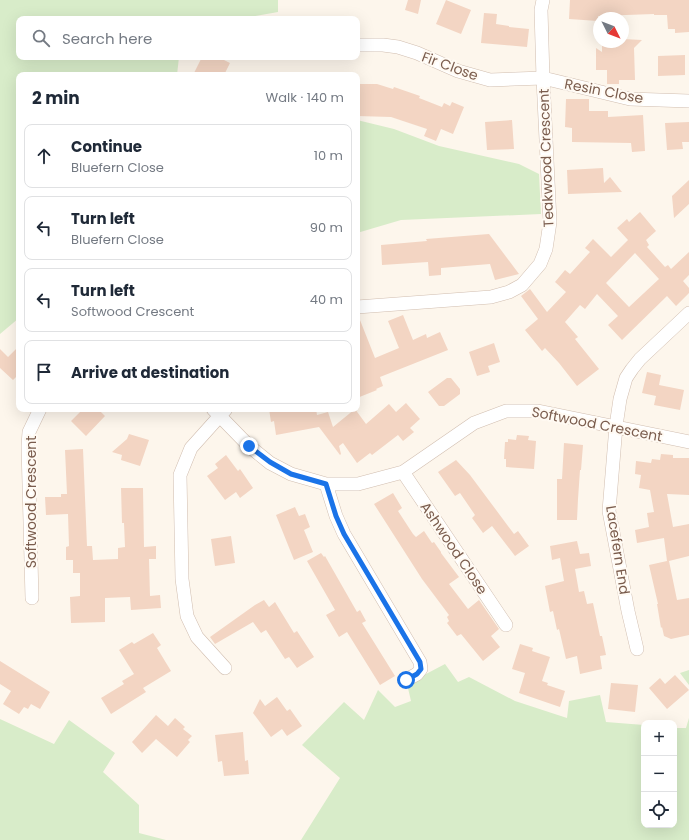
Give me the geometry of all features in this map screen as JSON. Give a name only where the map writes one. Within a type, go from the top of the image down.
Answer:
[{"type":"street","name":"Teakwood Crescent","points":[[360,307],[490,297],[509,292],[522,285],[540,264],[546,249],[550,222],[543,78],[542,0]]},
{"type":"street","name":"Fir Close","points":[[360,45],[382,45],[417,53],[458,71],[490,80],[543,78]]},
{"type":"street","name":"Resin Close","points":[[543,78],[630,99],[689,101]]},
{"type":"street","name":"Lacefern End","points":[[637,649],[628,611],[609,511],[616,426],[620,398],[626,378],[640,359],[689,313]]},
{"type":"street","name":"Softwood Crescent","points":[[221,412],[249,446],[270,462],[291,474],[326,484],[358,484],[403,472],[474,424],[506,411],[538,411],[689,442]]},
{"type":"street","name":"Softwood Crescent","points":[[32,598],[28,446],[29,432],[39,412]]},
{"type":"street","points":[[219,412],[191,448],[180,475],[182,579],[187,616],[192,627],[197,636],[226,668]]},
{"type":"street","name":"Ashwood Close","points":[[403,472],[506,625]]},
{"type":"street","points":[[326,484],[336,516],[344,534],[420,662],[421,669],[417,674],[406,680]]},
{"type":"green space","points":[[0,0],[278,0],[278,12],[256,16],[16,16],[16,60],[179,60],[177,72],[16,72],[16,321],[0,334]]},
{"type":"green space","points":[[360,121],[394,129],[439,146],[519,164],[539,174],[541,214],[401,220],[360,232]]},
{"type":"green space","points":[[445,664],[458,682],[469,677],[515,701],[567,718],[569,701],[600,695],[606,722],[641,725],[641,828],[677,828],[677,728],[686,728],[689,718],[689,840],[301,840],[340,778],[302,745],[344,702],[364,720],[378,690],[395,707],[411,701],[407,684]]},
{"type":"green space","points":[[689,670],[689,685],[680,673]]},
{"type":"green space","points":[[0,719],[54,744],[69,720],[115,753],[103,772],[139,805],[139,833],[166,840],[0,840]]},
{"type":"building","points":[[408,0],[421,0],[418,14],[405,10]]},
{"type":"building","points":[[446,0],[471,10],[461,34],[436,24]]},
{"type":"building","points":[[570,0],[689,0],[689,32],[675,33],[675,29],[668,29],[667,15],[629,15],[629,12],[593,12],[593,21],[569,19]]},
{"type":"building","points":[[484,13],[497,14],[496,24],[529,29],[527,47],[481,43]]},
{"type":"building","points":[[629,39],[642,40],[634,48],[635,80],[619,80],[619,84],[607,84],[607,70],[596,70],[596,48],[602,52],[602,48],[629,48]]},
{"type":"building","points":[[685,55],[685,75],[658,76],[658,56]]},
{"type":"building","points":[[200,60],[224,60],[230,63],[226,72],[194,72]]},
{"type":"building","points":[[360,84],[377,84],[393,89],[394,87],[420,96],[419,98],[442,107],[444,103],[450,106],[452,102],[464,107],[453,134],[441,129],[436,141],[424,136],[427,129],[391,117],[360,116]]},
{"type":"building","points":[[566,99],[589,99],[589,111],[608,111],[608,117],[643,115],[645,151],[632,152],[631,143],[572,142],[572,128],[565,127]]},
{"type":"building","points":[[512,120],[514,149],[487,150],[485,122]]},
{"type":"building","points":[[689,122],[689,142],[682,142],[683,149],[667,150],[665,123]]},
{"type":"building","points":[[603,168],[604,183],[610,177],[622,192],[568,194],[567,170]]},
{"type":"building","points":[[689,180],[689,204],[674,218],[672,196]]},
{"type":"building","points":[[640,212],[656,231],[646,240],[649,245],[647,247],[665,267],[668,265],[671,269],[689,252],[689,275],[683,281],[689,288],[689,293],[676,306],[667,296],[622,340],[608,325],[618,316],[597,294],[585,309],[580,305],[565,322],[578,337],[575,339],[599,369],[577,386],[559,363],[545,348],[542,351],[525,330],[538,319],[521,296],[530,289],[547,312],[566,292],[555,282],[565,270],[570,274],[590,252],[585,248],[593,239],[611,257],[628,240],[617,228],[627,219],[629,222]],"holes":[[[635,253],[659,279],[629,307],[606,283]]]},
{"type":"building","points":[[489,234],[519,274],[495,280],[490,264],[441,268],[441,275],[429,276],[428,262],[382,265],[381,245],[427,241],[426,239]]},
{"type":"building","points":[[403,315],[413,340],[426,334],[427,338],[440,332],[448,350],[380,377],[383,386],[376,389],[377,390],[360,397],[360,320],[375,358],[399,348],[388,321]]},
{"type":"building","points":[[494,343],[500,362],[488,366],[490,372],[477,376],[469,352]]},
{"type":"building","points":[[0,349],[8,357],[16,349],[16,377],[13,380],[0,368]]},
{"type":"building","points":[[647,372],[661,375],[659,385],[684,390],[680,410],[654,405],[656,396],[642,393]]},
{"type":"building","points":[[447,378],[451,378],[460,389],[460,394],[444,406],[439,406],[428,392]]},
{"type":"building","points":[[406,403],[420,419],[410,428],[414,432],[403,441],[398,435],[372,455],[370,453],[357,463],[343,443],[339,446],[340,455],[319,427],[276,435],[274,421],[271,422],[269,412],[316,412],[317,415],[328,412],[333,427],[351,412],[357,412],[366,424],[389,404],[396,412]]},
{"type":"building","points":[[80,412],[101,412],[105,416],[86,436],[71,421]]},
{"type":"building","points":[[129,434],[149,440],[140,466],[121,460],[122,455],[112,452],[127,439]]},
{"type":"building","points":[[517,435],[529,436],[528,440],[536,441],[534,469],[506,467],[506,459],[504,459],[505,442],[508,442],[508,439],[516,440]]},
{"type":"building","points":[[564,443],[583,445],[577,520],[557,520],[557,479],[562,479]]},
{"type":"building","points":[[83,449],[87,546],[92,546],[93,560],[118,559],[118,548],[125,547],[124,523],[122,523],[121,488],[143,488],[144,547],[156,546],[156,559],[149,559],[150,596],[160,595],[161,608],[131,610],[130,597],[105,598],[105,622],[71,623],[70,597],[80,596],[80,573],[73,573],[73,560],[66,560],[66,547],[69,546],[68,514],[46,515],[45,497],[61,497],[61,494],[67,494],[65,450]]},
{"type":"building","points":[[661,454],[673,455],[673,458],[689,458],[689,495],[667,494],[673,527],[689,524],[689,556],[669,561],[677,600],[689,598],[689,635],[671,639],[664,636],[662,627],[661,628],[658,604],[649,565],[667,561],[664,538],[637,543],[635,530],[649,527],[647,513],[654,512],[650,490],[639,488],[641,475],[635,474],[636,461],[651,463],[652,459],[660,460]]},
{"type":"building","points":[[226,455],[238,471],[240,469],[253,488],[240,498],[236,492],[225,500],[207,476],[218,468],[215,464]]},
{"type":"building","points":[[456,460],[470,475],[514,534],[518,531],[529,546],[515,556],[492,526],[483,533],[472,518],[475,515],[460,493],[455,496],[438,472]]},
{"type":"building","points":[[393,493],[402,508],[398,511],[413,534],[416,537],[424,531],[432,543],[434,542],[459,577],[449,584],[468,609],[479,600],[499,629],[491,636],[500,647],[483,661],[461,634],[457,636],[447,623],[449,621],[447,617],[449,615],[422,579],[374,504]]},
{"type":"building","points":[[295,507],[299,516],[305,514],[310,527],[304,530],[313,552],[294,560],[276,515]]},
{"type":"building","points":[[231,536],[235,563],[215,566],[211,539]]},
{"type":"building","points":[[577,541],[580,554],[589,553],[591,566],[575,569],[579,592],[584,591],[587,604],[593,603],[600,636],[602,636],[606,655],[600,656],[602,669],[580,674],[577,656],[566,659],[553,611],[550,612],[545,586],[564,581],[560,558],[552,560],[550,546]]},
{"type":"building","points":[[321,553],[324,557],[325,556],[357,612],[360,610],[366,621],[362,623],[395,676],[380,685],[347,632],[339,637],[326,615],[335,610],[307,561]]},
{"type":"building","points":[[264,600],[269,607],[275,602],[294,633],[297,631],[314,657],[297,668],[289,657],[285,659],[266,630],[261,633],[253,622],[215,644],[210,637]]},
{"type":"building","points":[[153,633],[161,645],[157,648],[171,671],[143,688],[146,692],[111,714],[101,698],[124,684],[122,681],[134,674],[119,650],[132,642],[134,644]]},
{"type":"building","points":[[520,644],[533,648],[532,651],[550,657],[542,681],[548,683],[547,685],[565,691],[560,707],[519,693],[525,673],[512,669]]},
{"type":"building","points":[[0,661],[50,692],[40,709],[31,704],[28,709],[24,707],[19,714],[3,704],[11,691],[0,684]]},
{"type":"building","points":[[675,675],[689,690],[667,709],[649,688],[660,678],[665,684]]},
{"type":"building","points":[[611,683],[638,685],[635,712],[608,709]]},
{"type":"building","points":[[277,697],[287,711],[290,709],[302,726],[287,736],[282,729],[271,737],[253,713],[260,699],[265,706]]},
{"type":"building","points":[[156,715],[168,726],[175,718],[185,727],[183,729],[192,736],[188,740],[190,742],[177,757],[156,739],[142,753],[132,742]]},
{"type":"building","points":[[243,732],[245,761],[248,760],[249,774],[224,776],[222,761],[218,762],[215,735]]},
{"type":"route","points":[[249,446],[270,462],[291,474],[326,484],[336,516],[344,534],[420,662],[421,669],[417,674],[406,680]]}]
